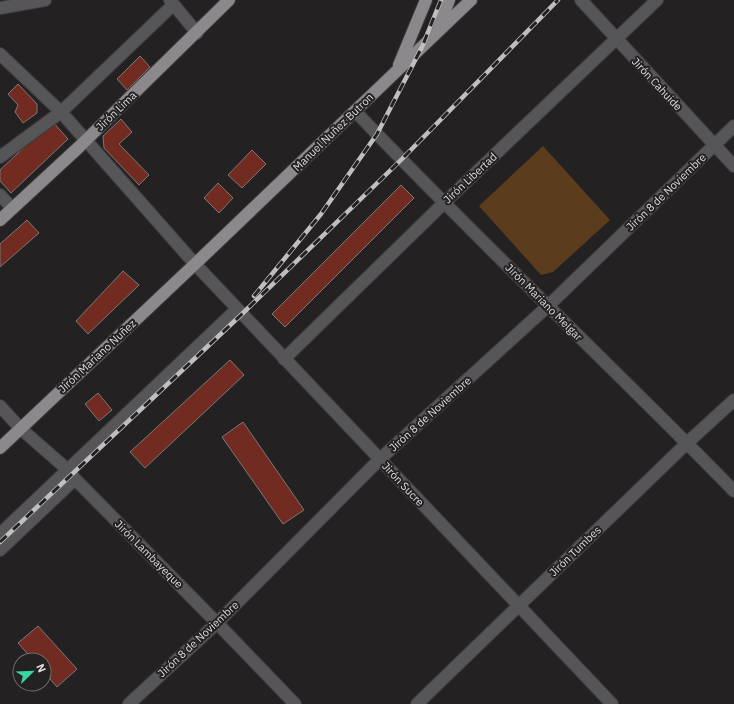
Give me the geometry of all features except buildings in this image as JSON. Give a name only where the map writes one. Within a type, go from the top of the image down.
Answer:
[{"type":"main road","name":"Jirón Lima","points":[[0,220],[86,141],[229,0]]},
{"type":"main road","points":[[397,70],[426,0]]},
{"type":"main road","points":[[436,33],[449,0]]},
{"type":"main road","name":"Manuel Nuñez Butron","points":[[195,264],[471,0]]},
{"type":"main road","name":"Jirón Mariano Nuñez","points":[[0,448],[195,264]]},
{"type":"street","points":[[0,8],[45,0]]},
{"type":"street","name":"Jirón Cahuide","points":[[582,0],[734,166]]},
{"type":"street","name":"Jirón Libertad","points":[[284,359],[444,203],[617,40],[657,0]]},
{"type":"street","points":[[0,156],[61,112],[172,2],[197,33]]},
{"type":"street","name":"Jirón Sucre","points":[[0,54],[61,112],[195,264],[612,704]]},
{"type":"street","name":"Jirón Mariano Melgar","points":[[355,111],[444,203],[734,491]]},
{"type":"street","name":"Jirón 8 de Noviembre","points":[[128,704],[217,623],[380,459],[548,306],[734,126]]},
{"type":"street","points":[[0,195],[12,208]]},
{"type":"street","points":[[0,550],[72,474],[237,309]]},
{"type":"street","name":"Jirón Tumbes","points":[[417,704],[687,443],[734,400]]},
{"type":"street","name":"Jirón Lambayeque","points":[[0,406],[20,428],[72,474],[295,704]]},
{"type":"street","points":[[0,534],[72,474]]},
{"type":"shaded area","points":[[543,146],[610,220],[553,272],[541,275],[479,206]]},
{"type":"railway","points":[[254,296],[321,214],[377,134],[422,47],[441,0]]},
{"type":"railway","points":[[0,542],[242,314],[402,159],[558,0]]}]
